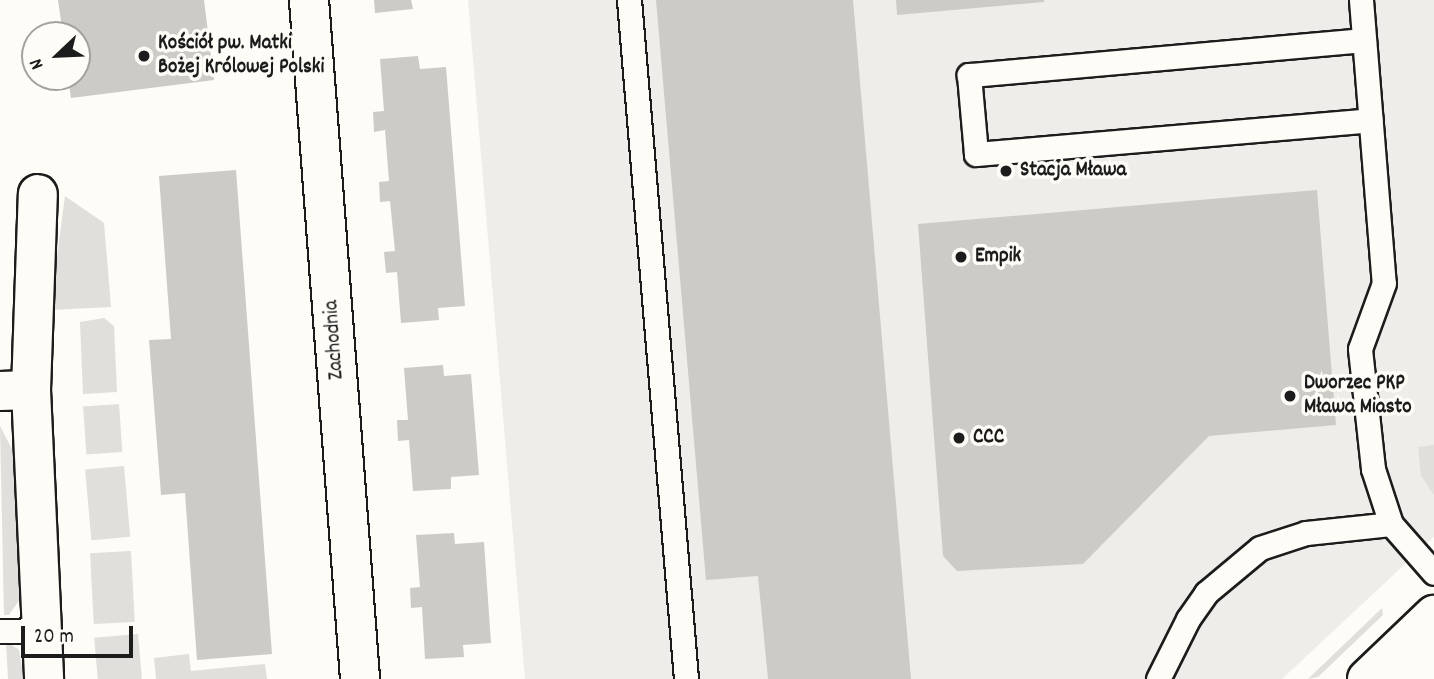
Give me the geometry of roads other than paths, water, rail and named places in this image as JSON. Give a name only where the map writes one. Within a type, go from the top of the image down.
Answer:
[{"type":"street","name":"Zachodnia","points":[[309,0],[360,679]]},
{"type":"street","points":[[38,194],[15,391],[44,679]]},
{"type":"street","points":[[1367,679],[1434,615]]},
{"type":"street","points":[[1408,679],[1434,654]]},
{"type":"lane","points":[[629,0],[686,679]]},
{"type":"lane","points":[[1361,0],[1384,283],[1363,334],[1361,365],[1376,488],[1391,524],[1434,573]]},
{"type":"lane","points":[[1364,40],[969,75],[976,154],[1371,120]]},
{"type":"lane","points":[[1158,679],[1188,619],[1206,593],[1260,548],[1306,534],[1391,524]]},
{"type":"lane","points":[[0,631],[41,630]]},
{"type":"place","name":"Kościół pw. Matki Bożej Królowej Polski","points":[[144,56]]},
{"type":"place","name":"Stacja Mława","points":[[1006,171]]},
{"type":"place","name":"Empik","points":[[961,257]]},
{"type":"place","name":"Dworzec PKP Mława Miasto","points":[[1290,396]]},
{"type":"place","name":"CCC","points":[[959,438]]}]
